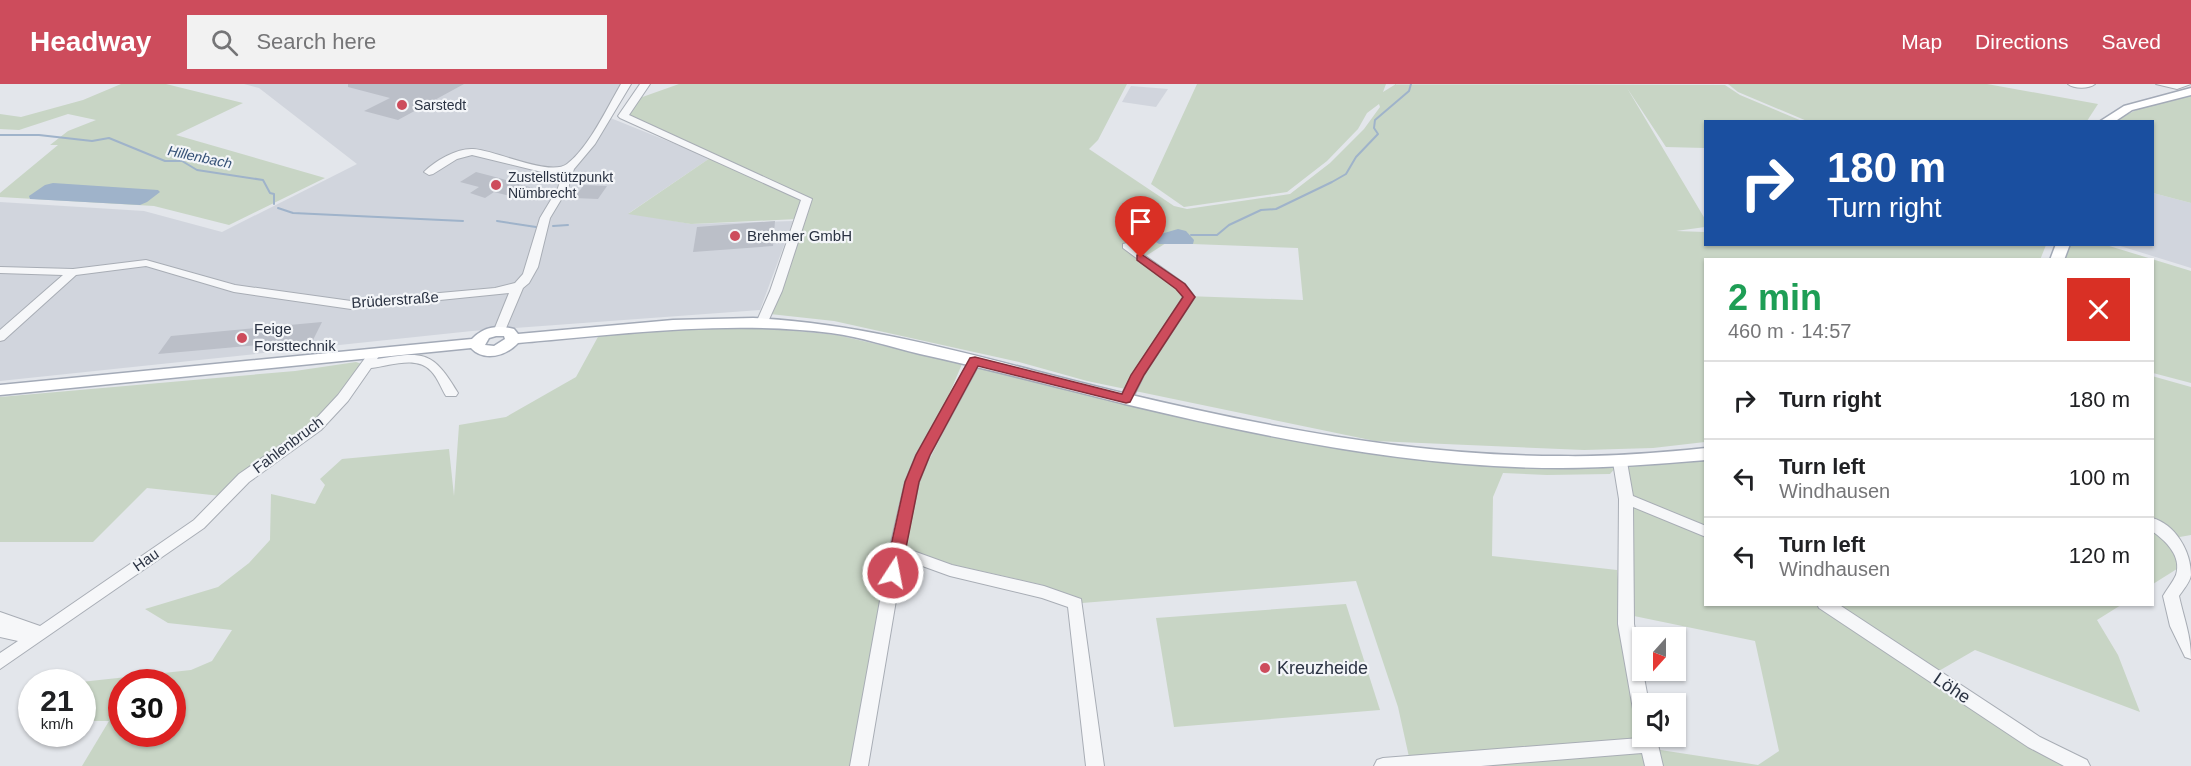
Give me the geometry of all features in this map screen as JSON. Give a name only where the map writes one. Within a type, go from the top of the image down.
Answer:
[{"type":"main road","points":[[2108,120],[2128,108],[2191,91]]},
{"type":"main road","points":[[0,390],[371,359],[477,343],[481,350],[492,351],[505,347],[506,335],[762,322],[835,329],[1126,399],[1268,429],[1385,448],[1448,456],[1525,461],[1620,462],[1704,454]]},
{"type":"street","points":[[506,335],[517,288],[531,269],[546,217],[569,178],[569,168],[608,117],[626,84]]},
{"type":"street","points":[[645,84],[623,116],[807,199],[776,291],[762,322]]},
{"type":"street","points":[[2073,84],[2090,84]]},
{"type":"street","points":[[2162,84],[2176,86],[2186,84]]},
{"type":"street","points":[[429,172],[453,158],[472,152],[550,171],[569,168]]},
{"type":"street","points":[[1126,399],[1138,375],[1189,297],[1180,286],[1127,246]]},
{"type":"street","name":"Brüderstraße","points":[[0,270],[73,272],[146,263],[234,288],[351,305],[517,288]]},
{"type":"street","points":[[0,337],[73,272]]},
{"type":"street","points":[[371,359],[415,360],[429,363],[437,371],[450,393]]},
{"type":"street","name":"Fahlenbruch","points":[[244,478],[316,427],[343,398],[371,359]]},
{"type":"street","points":[[859,766],[897,551],[912,482],[923,455],[975,361]]},
{"type":"street","points":[[1620,462],[1626,499],[1626,624],[1639,693]]},
{"type":"street","name":"Hau","points":[[0,662],[199,524],[244,478]]},
{"type":"street","points":[[1626,499],[1704,531]]},
{"type":"street","points":[[2154,526],[2174,541],[2185,559],[2184,574],[2171,596],[2178,626],[2191,652]]},
{"type":"street","points":[[897,551],[950,570],[1044,592],[1075,603],[1095,766]]},
{"type":"street","name":"Löhe","points":[[1828,606],[2034,742],[2081,766]]},
{"type":"street","points":[[0,618],[37,635]]},
{"type":"street","points":[[0,631],[37,635]]},
{"type":"street","points":[[1383,766],[1632,743]]},
{"type":"street","points":[[1650,747],[1654,766]]},
{"type":"shaded area","points":[[244,84],[624,84],[608,117],[710,158],[629,213],[691,224],[793,221],[760,310],[472,331],[0,381],[0,202],[144,211],[222,232],[357,164],[259,88]]},
{"type":"shaded area","points":[[1131,86],[1168,89],[1156,107],[1122,102]]},
{"type":"shaded area","points":[[2154,193],[2191,203],[2191,268],[2120,246],[2154,246]]},
{"type":"green space","points":[[121,84],[166,84],[243,103],[176,135],[325,178],[229,225],[154,206],[0,197],[0,193],[58,145],[50,145],[68,131],[96,120],[68,114],[19,130],[0,129],[0,114],[21,117],[83,100]]},
{"type":"green space","points":[[679,84],[1127,84],[1098,140],[1089,149],[1174,206],[1187,209],[1290,194],[1330,163],[1364,129],[1380,107],[1379,104],[1367,113],[1358,129],[1327,161],[1287,192],[1184,207],[1151,184],[1197,84],[1386,84],[1383,92],[1396,84],[1725,85],[1740,95],[1800,120],[1704,120],[1704,148],[1666,147],[1627,88],[1704,217],[1704,227],[1676,231],[1704,232],[1704,246],[2046,246],[2041,258],[1704,258],[1704,442],[1653,448],[1584,450],[1375,441],[1087,381],[1019,362],[834,321],[770,314],[797,219],[691,224],[628,214],[710,158],[623,116],[634,100]],"holes":[[[1166,243],[1298,248],[1303,300],[1186,296],[1146,256]]]},
{"type":"green space","points":[[1728,84],[1987,84],[2098,104],[2088,120],[1805,120],[1738,92]]},
{"type":"green space","points":[[2191,95],[2191,203],[2154,193],[2154,120],[2120,120],[2133,111]]},
{"type":"green space","points":[[2069,246],[2109,246],[2148,258],[2065,258]]},
{"type":"green space","points":[[2154,260],[2191,271],[2191,383],[2154,373]]},
{"type":"green space","points":[[725,327],[768,328],[837,335],[962,364],[912,482],[859,766],[82,766],[93,747],[96,747],[96,743],[108,723],[108,747],[186,747],[186,671],[212,661],[232,630],[168,623],[145,609],[218,587],[249,563],[270,540],[271,494],[315,504],[325,485],[320,479],[342,459],[449,449],[454,496],[459,425],[506,417],[576,377],[599,335]]},
{"type":"green space","points":[[356,362],[362,364],[312,426],[221,496],[147,488],[93,542],[0,542],[0,397],[295,371]]},
{"type":"green space","points":[[977,366],[1375,452],[1619,464],[1610,474],[1503,473],[1493,497],[1492,556],[1617,570],[1632,693],[1632,739],[1409,757],[1398,707],[1356,581],[1082,603],[1043,585],[950,564],[904,548],[919,480]]},
{"type":"green space","points":[[2154,377],[2191,387],[2191,535],[2174,538],[2154,523]]},
{"type":"green space","points":[[1704,458],[1704,528],[1633,497],[1627,466]]},
{"type":"green space","points":[[1633,506],[1704,537],[1704,606],[1819,606],[2047,757],[2066,766],[1658,766],[1654,749],[1758,765],[1779,751],[1755,641],[1634,616]]},
{"type":"green space","points":[[2154,529],[2167,539],[2180,567],[2154,583]]},
{"type":"green space","name":"Kreuzheide","points":[[1346,604],[1380,710],[1174,727],[1156,618]]},
{"type":"green space","points":[[1835,606],[2119,606],[2097,620],[2118,655],[2140,712],[1975,650],[1937,672]]},
{"type":"green space","points":[[108,679],[108,721],[96,721],[96,680]]},
{"type":"green space","points":[[1644,750],[1648,766],[1470,766]]},
{"type":"water","points":[[53,183],[158,190],[160,192],[140,205],[30,199],[29,196],[45,185]]},
{"type":"water","points":[[1178,229],[1186,231],[1194,240],[1193,244],[1159,244],[1151,239],[1154,236]]},
{"type":"building","name":"Sarstedt","points":[[348,84],[464,84],[398,120],[364,111],[390,98],[348,87]]},
{"type":"building","name":"Zustellstützpunkt Nümbrecht","points":[[476,172],[533,188],[518,198],[494,192],[485,198],[470,193],[479,187],[460,182]]},
{"type":"building","points":[[584,185],[607,186],[598,199],[574,198]]},
{"type":"building","name":"Brehmer GmbH","points":[[775,221],[773,246],[693,252],[697,227]]},
{"type":"building","name":"Feige Forsttechnik","points":[[322,322],[313,340],[158,354],[171,336]]},
{"type":"waterway","points":[[1191,235],[1217,235],[1229,225],[1261,210],[1276,209],[1346,174],[1356,157],[1378,134],[1374,128],[1375,120],[1409,91],[1411,84]]},
{"type":"waterway","name":"Hillenbach","points":[[0,135],[39,135],[92,141],[109,138],[165,161],[182,161],[197,170],[263,180],[270,193],[274,194],[274,204]]},
{"type":"waterway","name":"Hillenbach","points":[[278,208],[293,213],[463,221]]},
{"type":"waterway","name":"Hillenbach","points":[[497,221],[536,227]]},
{"type":"waterway","name":"Hillenbach","points":[[553,226],[568,225]]},
{"type":"place","name":"Sarstedt","points":[[402,105]]},
{"type":"place","name":"Zustellstützpunkt Nümbrecht","points":[[496,185]]},
{"type":"place","name":"Brehmer GmbH","points":[[735,236]]},
{"type":"place","name":"Feige Forsttechnik","points":[[242,338]]},
{"type":"place","name":"Kreuzheide","points":[[1265,668]]},
{"type":"route","points":[[893,573],[912,482],[923,455],[975,361],[1126,399],[1138,375],[1189,297],[1180,286],[1141,258]]}]
